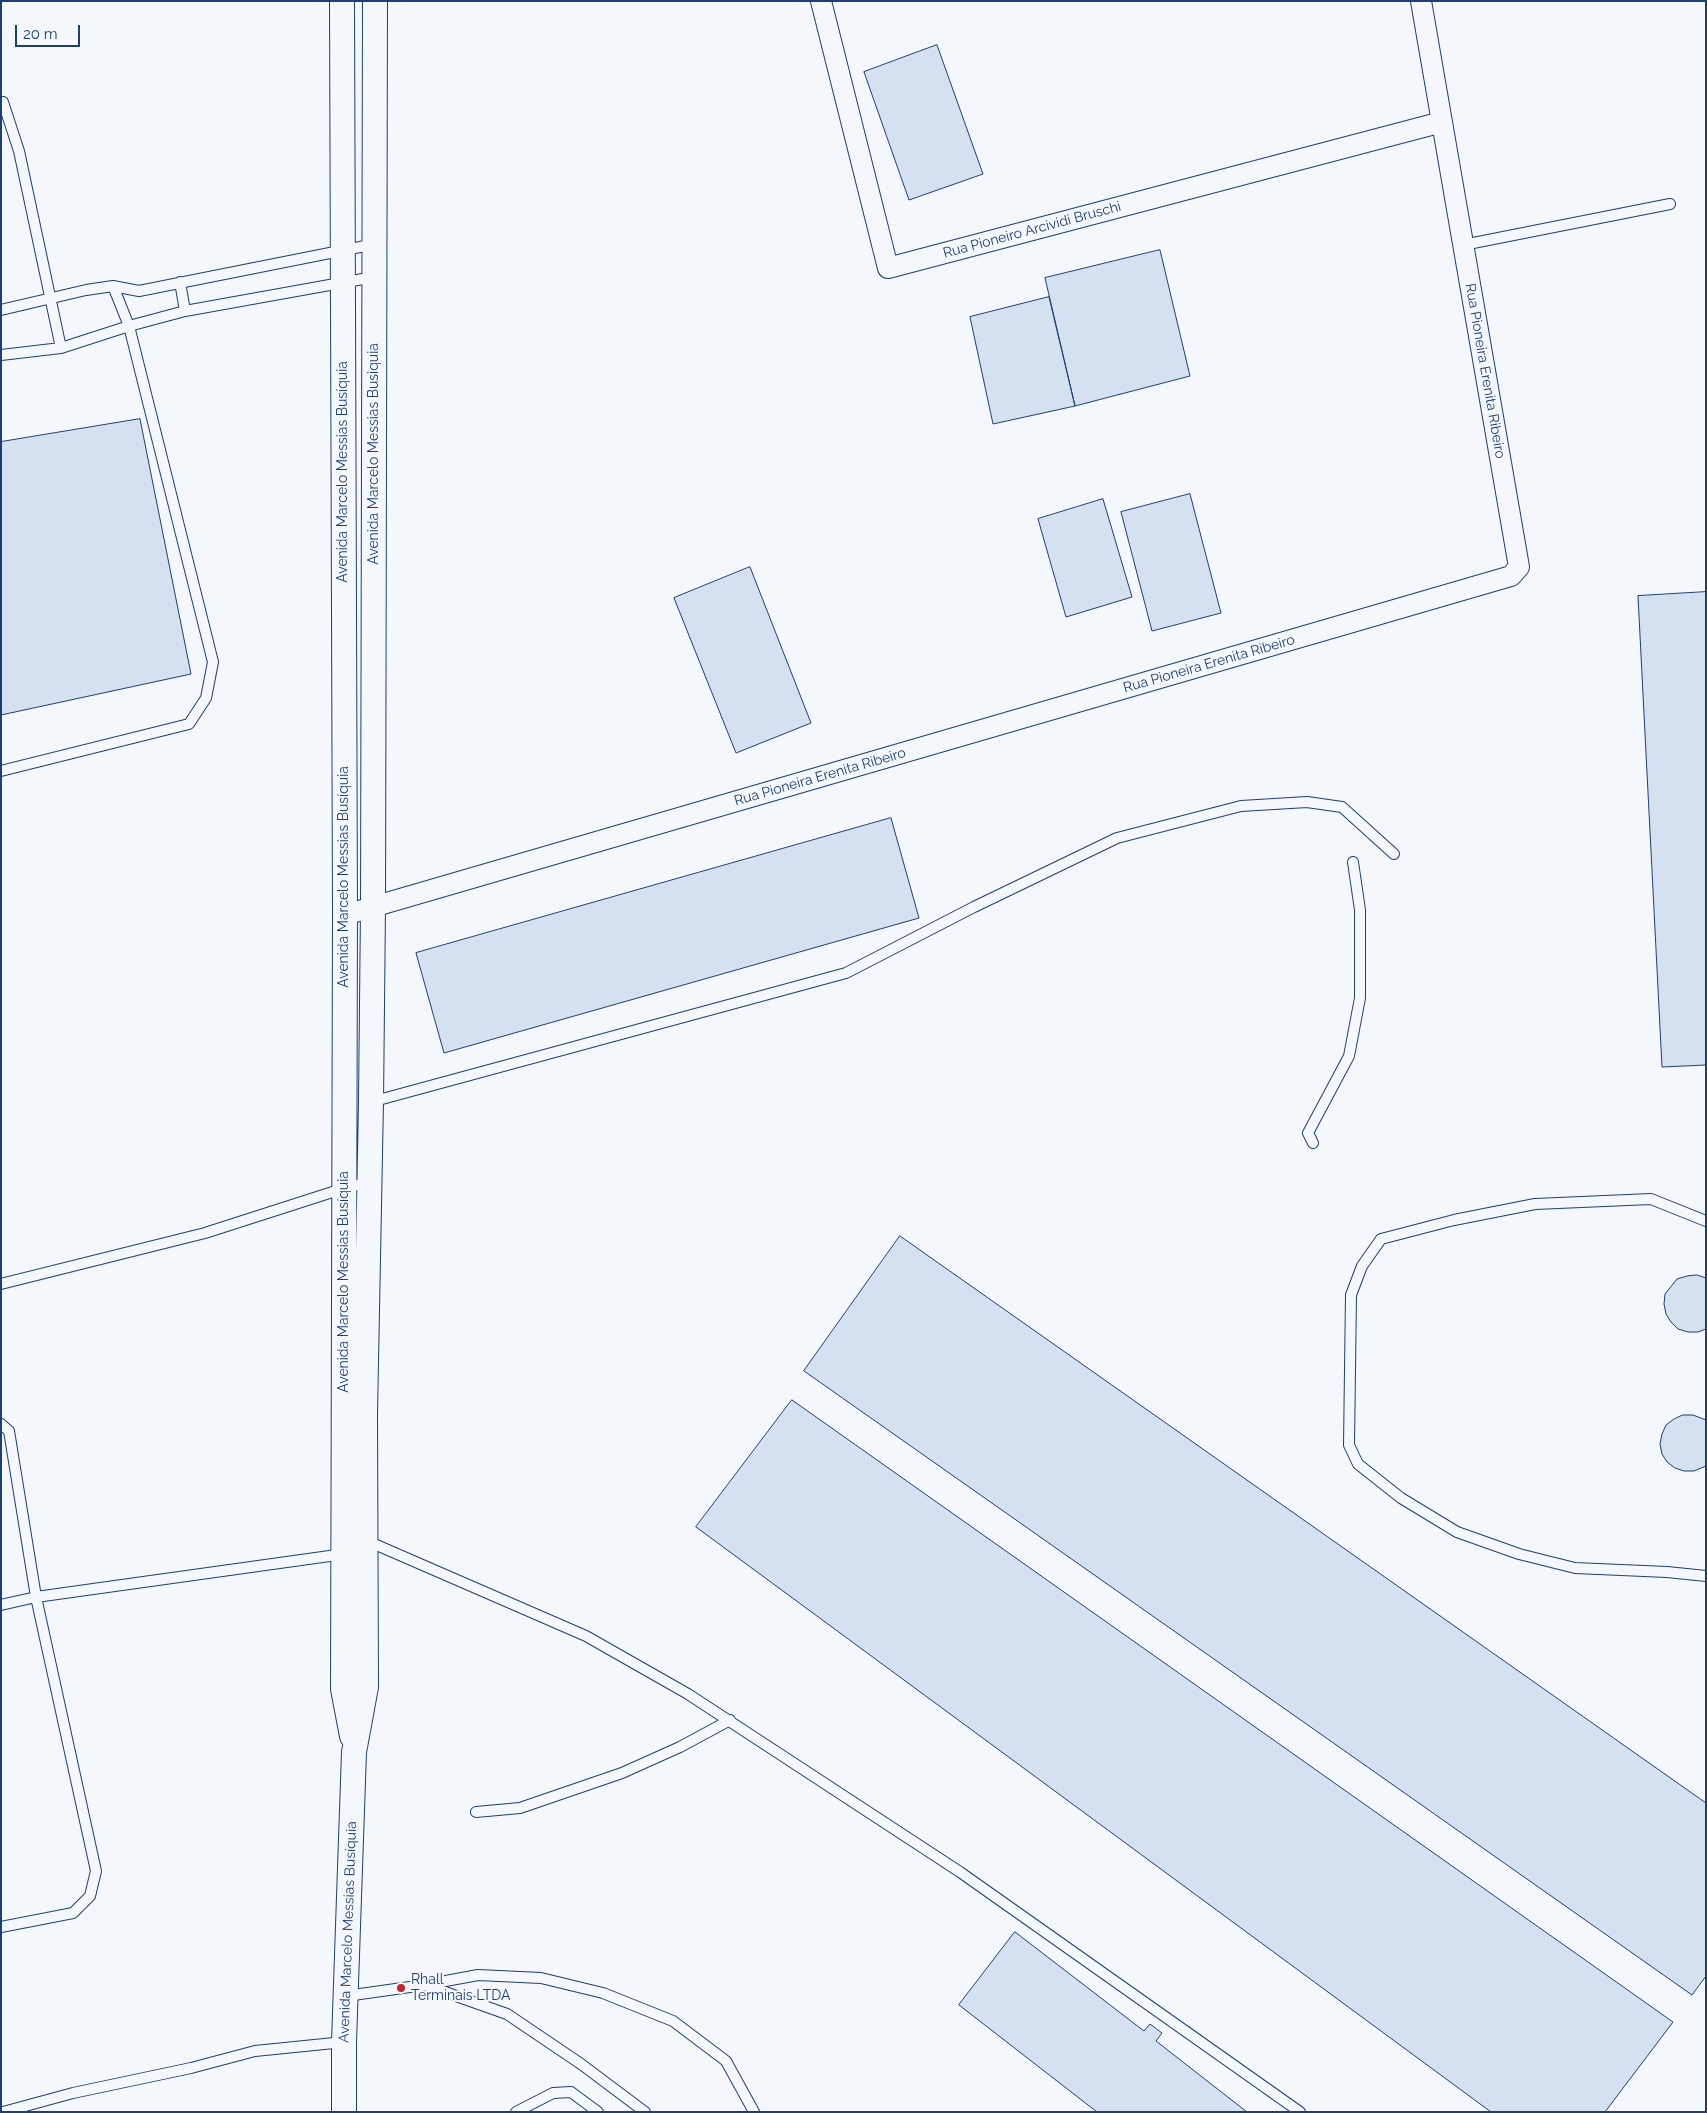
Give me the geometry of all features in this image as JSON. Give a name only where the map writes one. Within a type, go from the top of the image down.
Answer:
[{"type":"street","name":"Avenida Marcelo Messias Busíquia","points":[[342,1],[344,1188],[354,1415],[365,1540],[366,1686],[354,1752],[344,2042],[344,2112]]},
{"type":"street","name":"Avenida Marcelo Messias Busiquia","points":[[373,907],[375,1]]},
{"type":"street","name":"Rua Pioneiro Arcividi Bruschi","points":[[820,1],[888,268],[1442,122]]},
{"type":"street","name":"Rua Pioneira Erenita Ribeiro","points":[[345,915],[1511,576],[1518,567],[1421,1]]},
{"type":"street","name":"Avenida Marcelo Messias Busíquia","points":[[354,1752],[343,1689],[344,1554],[370,1182],[373,907]]},
{"type":"lane","points":[[1,102],[3,102],[18,151],[61,348]]},
{"type":"lane","points":[[1463,245],[1670,204]]},
{"type":"lane","points":[[1,310],[86,290],[113,286],[139,291],[375,244]]},
{"type":"lane","points":[[1,354],[61,348],[129,326],[185,312],[343,281],[375,277]]},
{"type":"lane","points":[[180,282],[185,312]]},
{"type":"lane","points":[[1,771],[189,724],[206,698],[213,662],[129,326],[113,286]]},
{"type":"lane","points":[[371,1102],[846,973],[974,907],[1117,838],[1241,806],[1307,802],[1342,807],[1394,854]]},
{"type":"lane","points":[[1313,1143],[1308,1133],[1349,1056],[1360,998],[1360,910],[1353,862]]},
{"type":"lane","points":[[1,1284],[205,1233],[344,1188],[370,1182]]},
{"type":"lane","points":[[1706,1220],[1651,1199],[1535,1204],[1454,1220],[1381,1239],[1362,1266],[1351,1295],[1349,1445],[1358,1464],[1401,1498],[1457,1532],[1519,1554],[1575,1568],[1666,1572],[1706,1576]]},
{"type":"lane","points":[[1,1424],[9,1431],[36,1597],[96,1871],[90,1896],[73,1913],[1,1927]]},
{"type":"lane","points":[[365,1540],[586,1636],[730,1720],[960,1872],[1300,2112]]},
{"type":"lane","points":[[1,1605],[36,1597],[344,1554]]},
{"type":"lane","points":[[476,1812],[520,1808],[613,1776],[680,1746],[730,1720]]},
{"type":"lane","points":[[346,1996],[478,1975],[541,1978],[603,1993],[673,2021],[726,2061],[754,2112]]},
{"type":"lane","points":[[424,1985],[507,2014],[582,2064],[645,2112]]},
{"type":"lane","points":[[3,2112],[73,2093],[191,2068],[254,2050],[344,2042]]},
{"type":"lane","points":[[516,2112],[552,2093],[571,2092],[598,2112]]},
{"type":"building","points":[[937,45],[983,174],[909,200],[864,72]]},
{"type":"building","points":[[1160,250],[1190,376],[1075,406],[1045,278]]},
{"type":"building","points":[[1049,297],[1075,406],[993,424],[970,317]]},
{"type":"building","points":[[140,419],[191,674],[1,715],[1,442]]},
{"type":"building","points":[[1190,494],[1221,613],[1152,631],[1121,512]]},
{"type":"building","points":[[1103,499],[1132,597],[1066,617],[1038,519]]},
{"type":"building","points":[[750,567],[811,723],[736,753],[674,598]]},
{"type":"building","points":[[1706,592],[1706,1065],[1662,1067],[1638,596]]},
{"type":"building","points":[[891,818],[919,918],[444,1053],[416,953]]},
{"type":"building","points":[[900,1236],[1706,1803],[1706,1976],[1692,1995],[804,1371]]},
{"type":"building","points":[[1697,1275],[1706,1278],[1706,1329],[1698,1332],[1688,1332],[1678,1329],[1666,1314],[1665,1294],[1677,1279]]},
{"type":"building","points":[[792,1400],[1673,2022],[1605,2112],[1491,2112],[696,1527]]},
{"type":"building","points":[[1683,1415],[1693,1415],[1706,1420],[1706,1466],[1694,1471],[1684,1471],[1675,1468],[1667,1462],[1662,1454],[1660,1444],[1666,1425]]},
{"type":"building","points":[[1015,1932],[1144,2031],[1150,2024],[1162,2033],[1156,2041],[1247,2112],[1097,2112],[959,2005]]},
{"type":"place","name":"Rhall Terminais LTDA","points":[[401,1988]]}]
